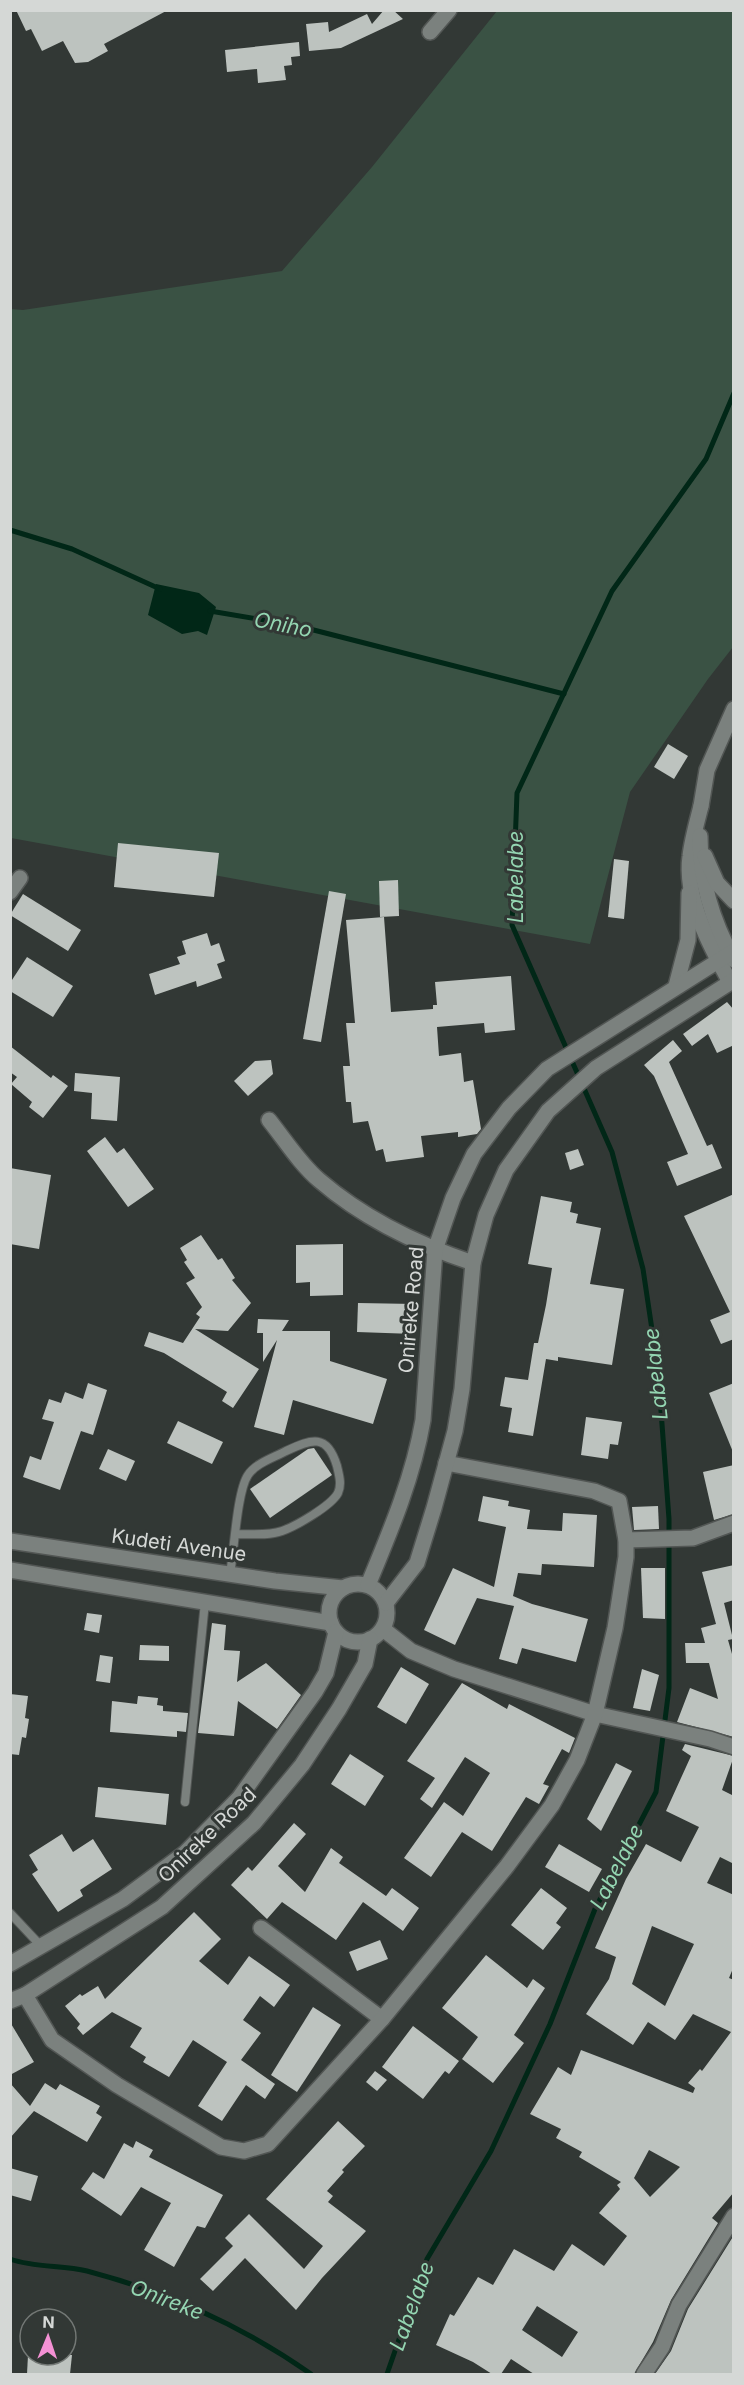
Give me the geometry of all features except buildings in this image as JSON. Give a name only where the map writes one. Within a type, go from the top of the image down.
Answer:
[{"type":"main road","points":[[430,32],[449,10]]},
{"type":"main road","points":[[729,956],[696,908],[691,885],[689,857],[707,770],[734,709]]},
{"type":"main road","points":[[386,1603],[417,1563],[455,1431],[462,1389],[473,1263],[486,1215],[506,1170],[542,1118],[596,1068],[732,981],[729,956],[707,899],[700,847],[701,806]]},
{"type":"main road","points":[[700,847],[717,882],[734,901]]},
{"type":"main road","points":[[10,892],[20,878]]},
{"type":"main road","points":[[676,986],[688,940],[687,898],[691,885]]},
{"type":"main road","name":"Onireke Road","points":[[368,1585],[394,1521],[418,1448],[423,1420],[435,1250],[453,1198],[474,1154],[509,1108],[547,1069],[676,986],[729,956]]},
{"type":"main road","points":[[269,1120],[318,1179],[350,1204],[435,1250],[473,1263]]},
{"type":"main road","points":[[25,1995],[52,2040],[117,2085],[221,2148],[244,2151],[268,2144],[382,2019],[507,1866],[552,1805],[577,1760],[595,1714],[615,1628],[626,1540],[619,1502],[594,1491],[446,1463]]},
{"type":"main road","points":[[626,1540],[693,1538],[734,1523]]},
{"type":"main road","name":"Kudeti Avenue","points":[[10,1541],[230,1574],[343,1588]]},
{"type":"main road","points":[[10,1570],[205,1600],[333,1628],[346,1639],[358,1642],[370,1640],[383,1629],[387,1621],[386,1603],[375,1589],[368,1585],[355,1584],[343,1588],[331,1604],[333,1628]]},
{"type":"main road","name":"Onireke Road","points":[[10,1964],[123,1899],[184,1853],[239,1798],[315,1692],[326,1672],[333,1628]]},
{"type":"main road","points":[[383,1629],[411,1651],[454,1669],[595,1714],[651,1725],[734,1747]]},
{"type":"main road","name":"Onireke Road","points":[[10,2001],[25,1995],[162,1907],[254,1823],[302,1765],[339,1709],[365,1664],[370,1640]]},
{"type":"main road","points":[[261,1928],[382,2019]]},
{"type":"main road","points":[[644,2374],[663,2347],[679,2305],[734,2216]]},
{"type":"lane","points":[[230,1574],[241,1494],[246,1476],[256,1465],[308,1441],[322,1442],[332,1449],[340,1478],[339,1492],[330,1504],[282,1531],[261,1535],[236,1534]]},
{"type":"lane","points":[[184,1802],[205,1600]]},
{"type":"lane","points":[[10,1913],[42,1947]]},
{"type":"shaded area","points":[[497,11],[733,11],[733,647],[708,679],[630,792],[590,944],[11,838],[10,309],[23,310],[282,271],[372,167]]},
{"type":"shaded area","points":[[156,584],[199,593],[216,607],[207,635],[198,631],[182,634],[148,615]]},
{"type":"waterway","name":"Labelabe","points":[[387,2374],[427,2259],[491,2151],[550,2024],[595,1909],[656,1792],[669,1688],[669,1519],[658,1370],[643,1269],[612,1152],[512,925],[517,793],[612,591],[706,459],[734,393]]},
{"type":"waterway","name":"Oniho","points":[[10,530],[72,549],[160,589]]},
{"type":"waterway","name":"Oniho","points":[[210,611],[294,625],[564,694]]},
{"type":"waterway","name":"Onireke","points":[[10,2259],[29,2264],[87,2271],[175,2300],[232,2326],[311,2374]]}]
